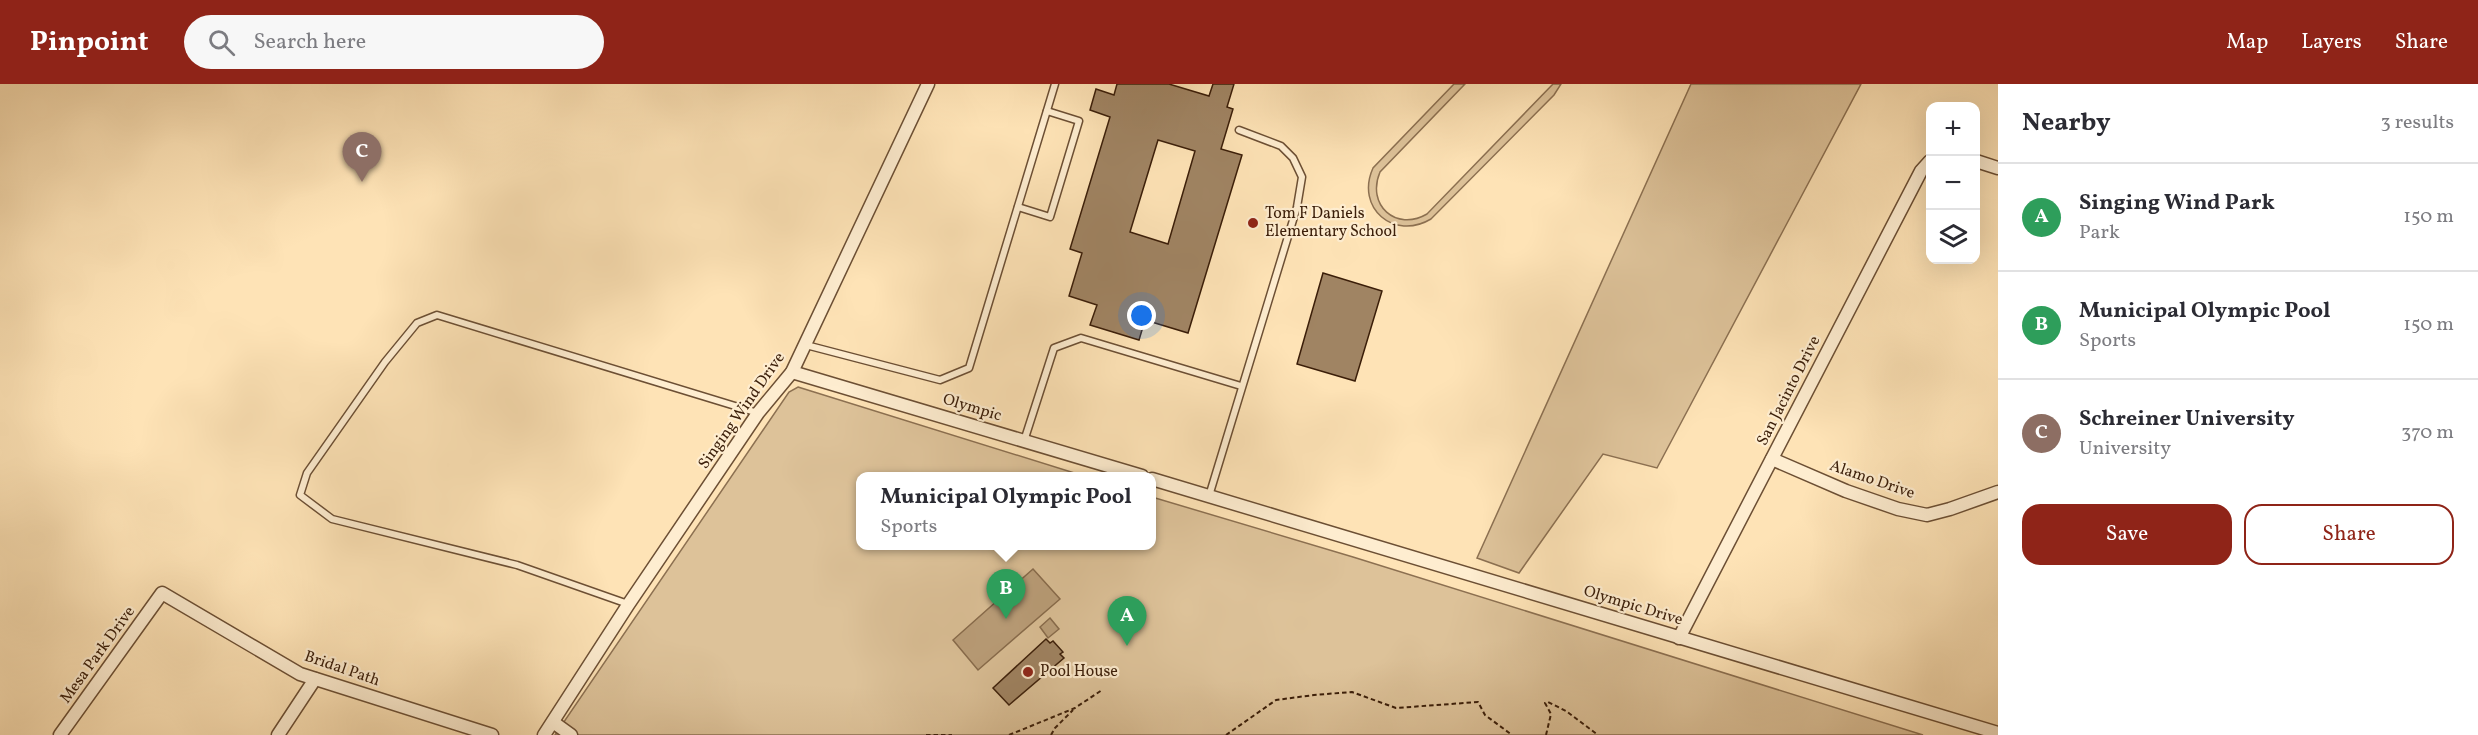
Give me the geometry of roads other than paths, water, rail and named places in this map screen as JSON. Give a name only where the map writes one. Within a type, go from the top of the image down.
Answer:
[{"type":"street","name":"Singing Wind Drive","points":[[544,735],[628,605],[758,413],[792,372],[928,84]]},
{"type":"street","points":[[1980,162],[1998,168]]},
{"type":"street","name":"San Jacinto Drive","points":[[1679,638],[1926,166]]},
{"type":"street","name":"Olympic","points":[[792,372],[1126,472]]},
{"type":"street","name":"Alamo Drive","points":[[1772,459],[1898,509],[1927,514],[1950,510],[1998,492]]},
{"type":"street","points":[[1156,480],[1208,496]]},
{"type":"street","name":"Olympic Drive","points":[[1208,496],[1998,733]]},
{"type":"street","name":"Bridal Path","points":[[162,594],[300,674],[492,735]]},
{"type":"street","name":"Mesa Park Drive","points":[[60,735],[162,594]]},
{"type":"street","points":[[278,735],[315,679]]},
{"type":"street","points":[[553,722],[571,735]]},
{"type":"street","points":[[450,735],[458,724]]},
{"type":"lane","points":[[806,345],[940,380],[969,368],[1055,84]]},
{"type":"lane","points":[[1018,207],[1050,217],[1079,121],[1047,111]]},
{"type":"lane","points":[[1208,496],[1297,207],[1302,177],[1293,158],[1281,146],[1239,130]]},
{"type":"lane","points":[[628,605],[517,565],[333,519],[300,495],[307,473],[385,362],[417,322],[437,315],[758,413]]},
{"type":"lane","points":[[1024,441],[1054,348],[1081,338],[1241,386]]},
{"type":"place","name":"Schreiner University","points":[[362,182]]},
{"type":"place","name":"Tom F Daniels Elementary School","points":[[1253,223]]},
{"type":"place","name":"Municipal Olympic Pool","points":[[1006,619]]},
{"type":"place","name":"Singing Wind Park","points":[[1127,646]]},
{"type":"place","name":"Pool House","points":[[1028,672]]}]
